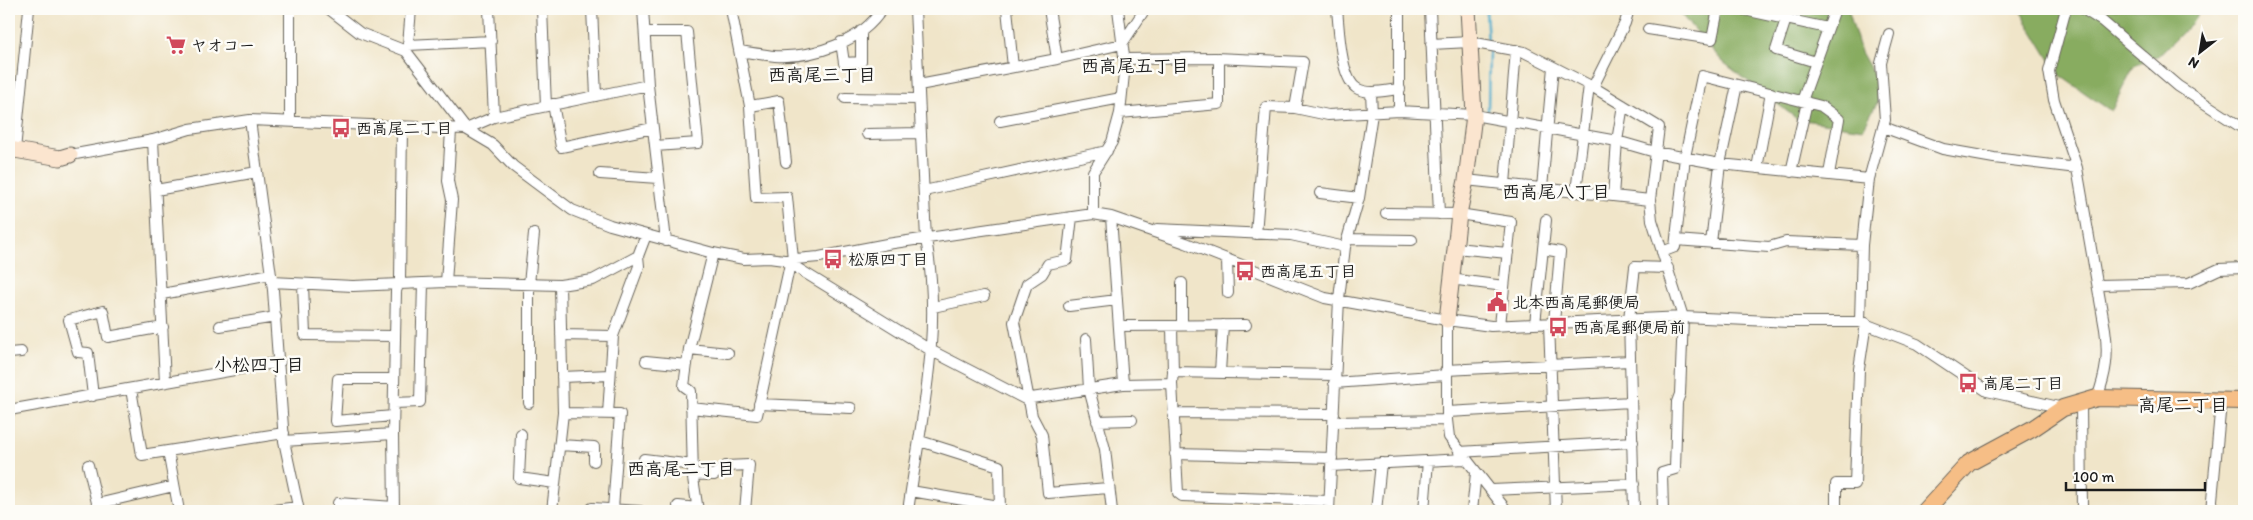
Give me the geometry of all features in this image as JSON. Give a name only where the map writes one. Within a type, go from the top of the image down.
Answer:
[{"type":"main road","points":[[1924,511],[1969,463],[2032,429],[2064,408],[2097,398],[2244,401]]},
{"type":"street","points":[[29,9],[12,149],[60,158],[153,140],[190,129],[250,120],[290,120],[451,130],[466,129],[494,117],[648,85]]},
{"type":"street","points":[[290,9],[290,120]]},
{"type":"street","points":[[329,9],[360,33],[407,48],[491,41]]},
{"type":"street","points":[[411,9],[407,48],[466,129],[493,145],[514,166],[572,210],[610,225],[713,253],[744,259],[768,258],[789,261],[1093,214],[1111,217],[1325,298],[1339,299],[1447,320],[1500,325],[1683,317],[1863,323],[1917,344],[1987,391],[2064,408]]},
{"type":"street","points":[[489,9],[494,117]]},
{"type":"street","points":[[542,9],[550,105],[561,147],[653,128]]},
{"type":"street","points":[[592,9],[596,96]]},
{"type":"street","points":[[644,9],[648,85],[666,241]]},
{"type":"street","points":[[692,408],[757,415],[789,261],[787,197],[756,198],[750,106],[730,9]]},
{"type":"street","points":[[740,52],[776,56],[805,54],[826,49],[868,27],[882,9]]},
{"type":"street","points":[[908,511],[932,351],[933,307],[926,239],[915,9]]},
{"type":"street","points":[[1007,9],[1013,68]]},
{"type":"street","points":[[1049,9],[1056,59]]},
{"type":"street","points":[[1093,214],[1093,172],[1112,142],[1120,113],[1125,64],[1118,9]]},
{"type":"street","points":[[919,85],[1013,68],[1122,44],[1144,9]]},
{"type":"street","points":[[1337,9],[1344,66],[1351,83],[1357,89],[1371,92],[1400,89]]},
{"type":"street","points":[[1398,111],[1400,89],[1398,69],[1399,9]]},
{"type":"street","points":[[1430,9],[1439,214]]},
{"type":"street","points":[[1468,9],[1474,115],[1450,280],[1447,320],[1446,416],[1449,437],[1507,511]]},
{"type":"street","points":[[1576,192],[1582,135],[1591,86],[1625,24],[1629,9]]},
{"type":"street","points":[[1648,29],[1712,40],[1718,9]]},
{"type":"street","points":[[1740,9],[1827,28]]},
{"type":"street","points":[[1792,172],[1805,102],[1816,62],[1835,9]]},
{"type":"street","points":[[2066,9],[2049,72],[2054,100],[2076,168],[2108,349],[2106,374],[2097,398]]},
{"type":"street","points":[[2083,9],[2102,21],[2178,86],[2244,129]]},
{"type":"street","points":[[1786,19],[1776,50],[1816,62]]},
{"type":"street","points":[[840,42],[844,63],[861,62],[861,31]]},
{"type":"street","points":[[645,32],[687,32],[698,143],[655,146]]},
{"type":"street","points":[[1836,511],[1836,484],[1855,484],[1859,369],[1863,323],[1862,245],[1869,179],[1884,120],[1881,63],[1889,34]]},
{"type":"street","points":[[1431,44],[1470,42],[1524,52],[1591,86],[1659,127],[1650,200],[1652,220],[1683,317],[1680,394],[1677,402],[1675,469],[1662,473],[1663,511]]},
{"type":"street","points":[[1505,184],[1516,50]]},
{"type":"street","points":[[1124,58],[1219,58],[1303,62],[1295,108]]},
{"type":"street","points":[[1120,113],[1219,104],[1219,58]]},
{"type":"street","points":[[1542,188],[1553,67]]},
{"type":"street","points":[[1662,252],[1675,247],[1685,157],[1702,76],[1821,106],[1839,120],[1829,174]]},
{"type":"street","points":[[1711,243],[1720,164],[1738,85]]},
{"type":"street","points":[[1182,283],[1172,383],[1176,489],[1182,496],[1329,506],[1339,299],[1346,243],[1359,198],[1372,114],[1371,92]]},
{"type":"street","points":[[1757,168],[1771,93]]},
{"type":"street","points":[[845,98],[919,99]]},
{"type":"street","points":[[1000,121],[1121,98]]},
{"type":"street","points":[[750,106],[780,100],[786,162]]},
{"type":"street","points":[[1613,196],[1617,141],[1623,105]]},
{"type":"street","points":[[1256,234],[1266,107],[1295,108],[1328,115],[1372,114],[1398,111],[1474,115],[1617,141],[1655,152],[1720,164],[1869,179]]},
{"type":"street","points":[[250,120],[272,278],[280,362],[284,437],[298,509],[266,511]]},
{"type":"street","points":[[338,511],[338,502],[394,509],[393,416],[396,290],[400,280],[402,127]]},
{"type":"street","points":[[1883,127],[1943,149],[1994,158],[2076,168]]},
{"type":"street","points":[[446,282],[452,200],[448,181],[451,130]]},
{"type":"street","points":[[867,134],[921,133]]},
{"type":"street","points":[[153,140],[165,382]]},
{"type":"street","points":[[924,191],[1107,150]]},
{"type":"street","points":[[156,190],[257,172]]},
{"type":"street","points":[[600,174],[658,178]]},
{"type":"street","points":[[1466,180],[1650,200]]},
{"type":"street","points":[[1320,193],[1359,198]]},
{"type":"street","points":[[1386,213],[1459,214],[1511,222],[1500,325]]},
{"type":"street","points":[[1072,217],[1067,260],[1048,264],[1042,274],[1027,284],[1014,322],[1032,416],[1042,435],[1048,493],[1108,488]]},
{"type":"street","points":[[1111,217],[1123,384]]},
{"type":"street","points":[[1534,324],[1546,220]]},
{"type":"street","points":[[1144,229],[1290,235],[1346,243],[1412,240]]},
{"type":"street","points":[[529,403],[529,284],[534,234]]},
{"type":"street","points":[[608,414],[613,336],[639,266],[638,256],[646,235]]},
{"type":"street","points":[[1676,240],[1769,247],[1786,242],[1862,245]]},
{"type":"street","points":[[1455,248],[1508,253]]},
{"type":"street","points":[[1543,249],[1560,252],[1552,323],[1556,511]]},
{"type":"street","points":[[678,506],[698,510],[693,469],[691,391],[684,386],[689,349],[713,253]]},
{"type":"street","points":[[162,294],[272,278],[303,284],[353,286],[446,282],[560,285],[592,280],[638,256]]},
{"type":"street","points":[[1226,260],[1228,293]]},
{"type":"street","points":[[789,261],[932,351],[1025,399],[1123,384],[1172,383]]},
{"type":"street","points":[[1634,511],[1628,319],[1636,267],[1668,268]]},
{"type":"street","points":[[2098,285],[2189,283],[2220,269],[2244,268]]},
{"type":"street","points":[[1450,280],[1504,286]]},
{"type":"street","points":[[394,403],[420,402],[423,283]]},
{"type":"street","points":[[303,284],[305,335],[395,336]]},
{"type":"street","points":[[552,511],[562,414],[560,285]]},
{"type":"street","points":[[933,307],[984,296]]},
{"type":"street","points":[[1069,306],[1118,300]]},
{"type":"street","points":[[93,396],[88,353],[78,352],[69,320],[103,311],[108,337],[163,327]]},
{"type":"street","points":[[220,326],[276,317]]},
{"type":"street","points":[[1220,372],[1223,325]]},
{"type":"street","points":[[1119,326],[1246,326]]},
{"type":"street","points":[[561,335],[613,336]]},
{"type":"street","points":[[1086,339],[1089,389],[1105,448],[1112,511]]},
{"type":"street","points":[[689,349],[728,353]]},
{"type":"street","points":[[9,354],[21,352]]},
{"type":"street","points":[[646,361],[687,365]]},
{"type":"street","points":[[1173,372],[1220,372],[1334,379],[1630,361]]},
{"type":"street","points":[[9,410],[131,390],[165,382],[280,362]]},
{"type":"street","points":[[562,377],[610,375]]},
{"type":"street","points":[[393,416],[335,421],[338,379],[394,379]]},
{"type":"street","points":[[131,390],[142,455],[284,437],[393,434]]},
{"type":"street","points":[[2211,511],[2220,413],[2219,401]]},
{"type":"street","points":[[1173,413],[1334,418],[1446,416],[1631,402]]},
{"type":"street","points":[[2081,403],[2082,511]]},
{"type":"street","points":[[759,404],[851,408]]},
{"type":"street","points":[[562,414],[620,414],[613,509]]},
{"type":"street","points":[[1098,421],[1132,420]]},
{"type":"street","points":[[521,434],[519,478],[555,483]]},
{"type":"street","points":[[911,491],[1000,509],[999,466],[920,441]]},
{"type":"street","points":[[1175,454],[1381,463],[1428,461],[1462,455],[1633,442]]},
{"type":"street","points":[[559,444],[594,447],[594,461]]},
{"type":"street","points":[[168,451],[179,511]]},
{"type":"street","points":[[644,459],[714,475],[726,466],[749,465],[745,511]]},
{"type":"street","points":[[1424,511],[1428,461]]},
{"type":"street","points":[[1376,511],[1381,463]]},
{"type":"street","points":[[88,465],[98,507],[174,486]]},
{"type":"street","points":[[1472,511],[1476,473]]},
{"type":"street","points":[[1492,490],[1634,484]]},
{"type":"street","points":[[592,511],[592,508],[640,511]]},
{"type":"green space","points":[[1676,9],[1848,9],[1861,52],[1883,91],[1863,129],[1797,119],[1723,62]]},
{"type":"green space","points":[[2019,9],[2199,9],[2196,19],[2160,55],[2134,66],[2111,111],[2059,75]]},
{"type":"waterway","points":[[1486,9],[1488,43]]},
{"type":"waterway","points":[[1488,112],[1489,49]]},
{"type":"place","name":"ヤオコー","points":[[176,45]]},
{"type":"place","name":"西高尾二丁目","points":[[341,128]]},
{"type":"place","name":"松原四丁目","points":[[833,259]]},
{"type":"place","name":"西高尾五丁目","points":[[1245,271]]},
{"type":"place","name":"北本西高尾郵便局","points":[[1497,302]]},
{"type":"place","name":"西高尾郵便局前","points":[[1558,327]]},
{"type":"place","name":"高尾二丁目","points":[[1968,383]]},
{"type":"district","name":"西高尾五丁目","points":[[1135,66]]},
{"type":"district","name":"西高尾三丁目","points":[[822,75]]},
{"type":"district","name":"西高尾八丁目","points":[[1556,192]]},
{"type":"district","name":"小松四丁目","points":[[259,365]]},
{"type":"district","name":"高尾二丁目","points":[[2183,405]]},
{"type":"district","name":"西高尾二丁目","points":[[681,469]]}]
